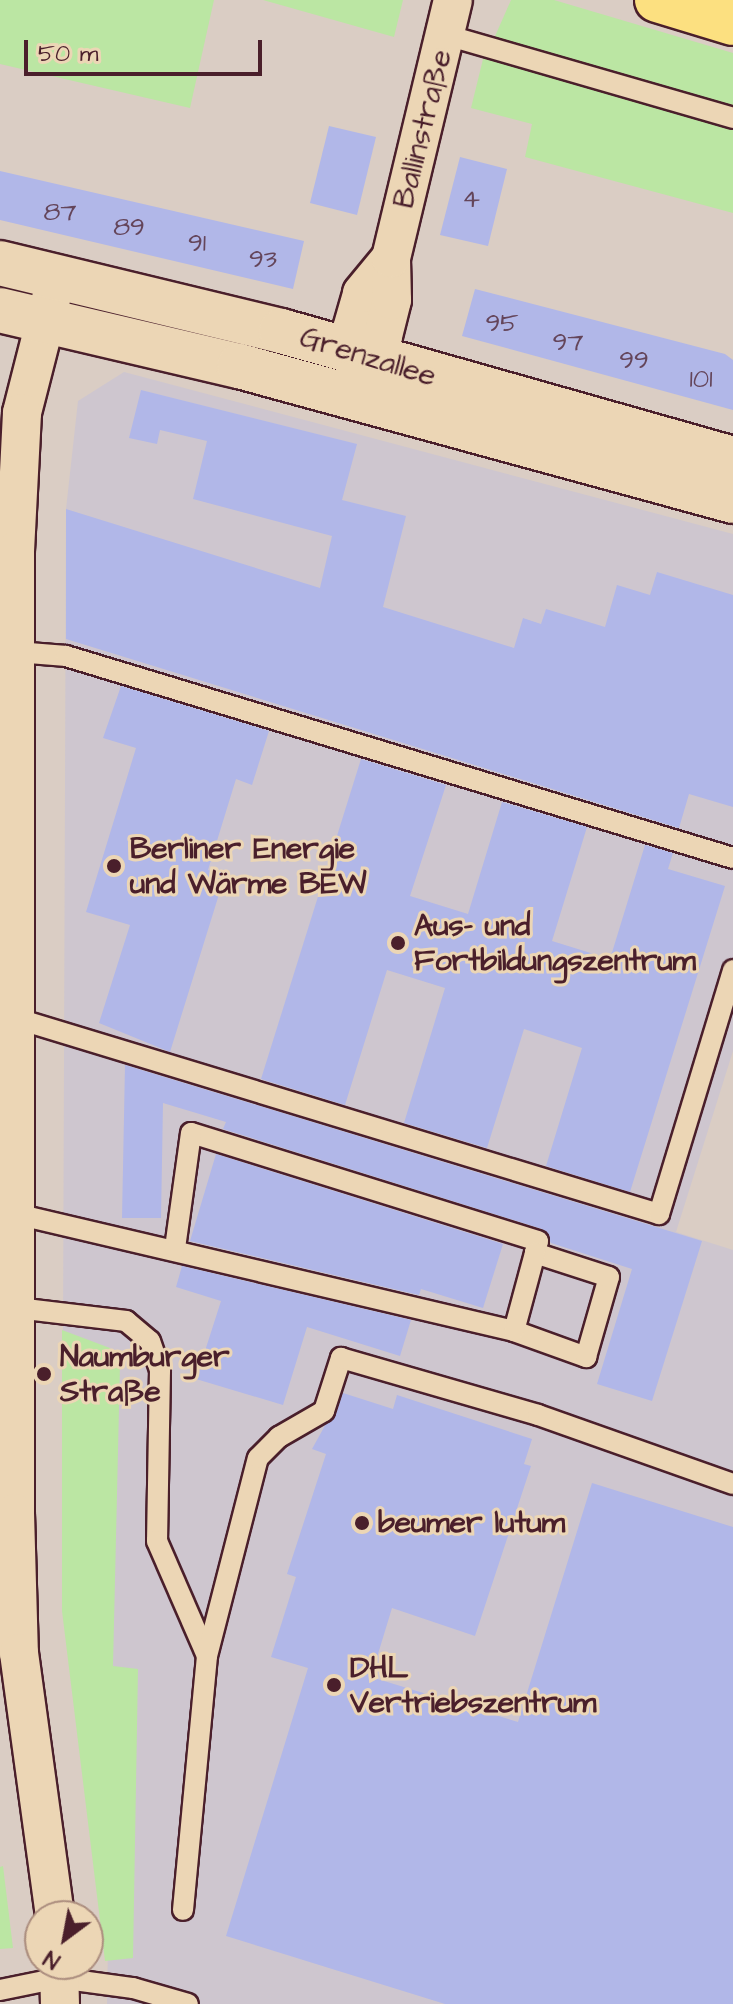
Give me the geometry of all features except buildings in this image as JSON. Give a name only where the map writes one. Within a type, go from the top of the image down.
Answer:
[{"type":"highway","points":[[657,0],[733,23]]},
{"type":"main road","name":"Grenzallee","points":[[0,263],[363,355],[733,459]]},
{"type":"main road","name":"Grenzallee","points":[[0,310],[351,396],[733,501]]},
{"type":"street","name":"Ballinstraße","points":[[351,396],[363,355],[352,329],[362,293],[391,258],[449,18]]},
{"type":"street","points":[[53,1900],[19,1653],[18,1019],[9,977],[19,441],[57,276]]},
{"type":"lane","points":[[449,18],[733,118]]},
{"type":"lane","points":[[17,652],[66,656],[733,858]]},
{"type":"lane","points":[[18,1019],[659,1214],[733,970]]},
{"type":"lane","points":[[175,1249],[191,1133],[538,1241],[514,1331]]},
{"type":"lane","points":[[16,1214],[514,1331],[586,1357],[609,1277],[535,1253]]},
{"type":"lane","points":[[17,1308],[126,1321],[150,1341],[160,1370],[157,1541],[207,1656]]},
{"type":"lane","points":[[183,1910],[207,1656],[258,1458],[324,1411],[341,1358],[538,1415],[733,1484]]},
{"type":"lane","points":[[0,1990],[59,1982],[133,1988],[188,2004]]},
{"type":"lane","points":[[133,1988],[172,2004]]},
{"type":"shaded area","points":[[124,372],[733,534],[733,1051],[676,1232],[733,1250],[733,2004],[107,2004],[113,1667],[62,1611],[66,509],[78,401]]},
{"type":"green space","points":[[0,0],[214,0],[190,108],[0,64]]},
{"type":"green space","points":[[263,0],[403,0],[394,37]]},
{"type":"green space","points":[[511,0],[554,0],[733,53],[733,113],[492,43]]},
{"type":"green space","points":[[484,55],[733,125],[733,213],[525,157],[532,124],[471,108]]},
{"type":"green space","points":[[62,1330],[110,1348],[120,1365],[113,1666],[138,1669],[133,1958],[105,1961],[104,1900],[98,1900],[62,1611]]},
{"type":"green space","points":[[3,1866],[13,1948],[0,1949],[0,1867]]},
{"type":"place","name":"Berliner Energie und Wärme BEW","points":[[114,866]]},
{"type":"place","name":"Aus- und Fortbildungszentrum","points":[[398,943]]},
{"type":"place","name":"Naumburger Straße","points":[[44,1374]]},
{"type":"place","name":"beumer lutum","points":[[362,1523]]},
{"type":"place","name":"DHL Vertriebszentrum","points":[[334,1685]]}]
